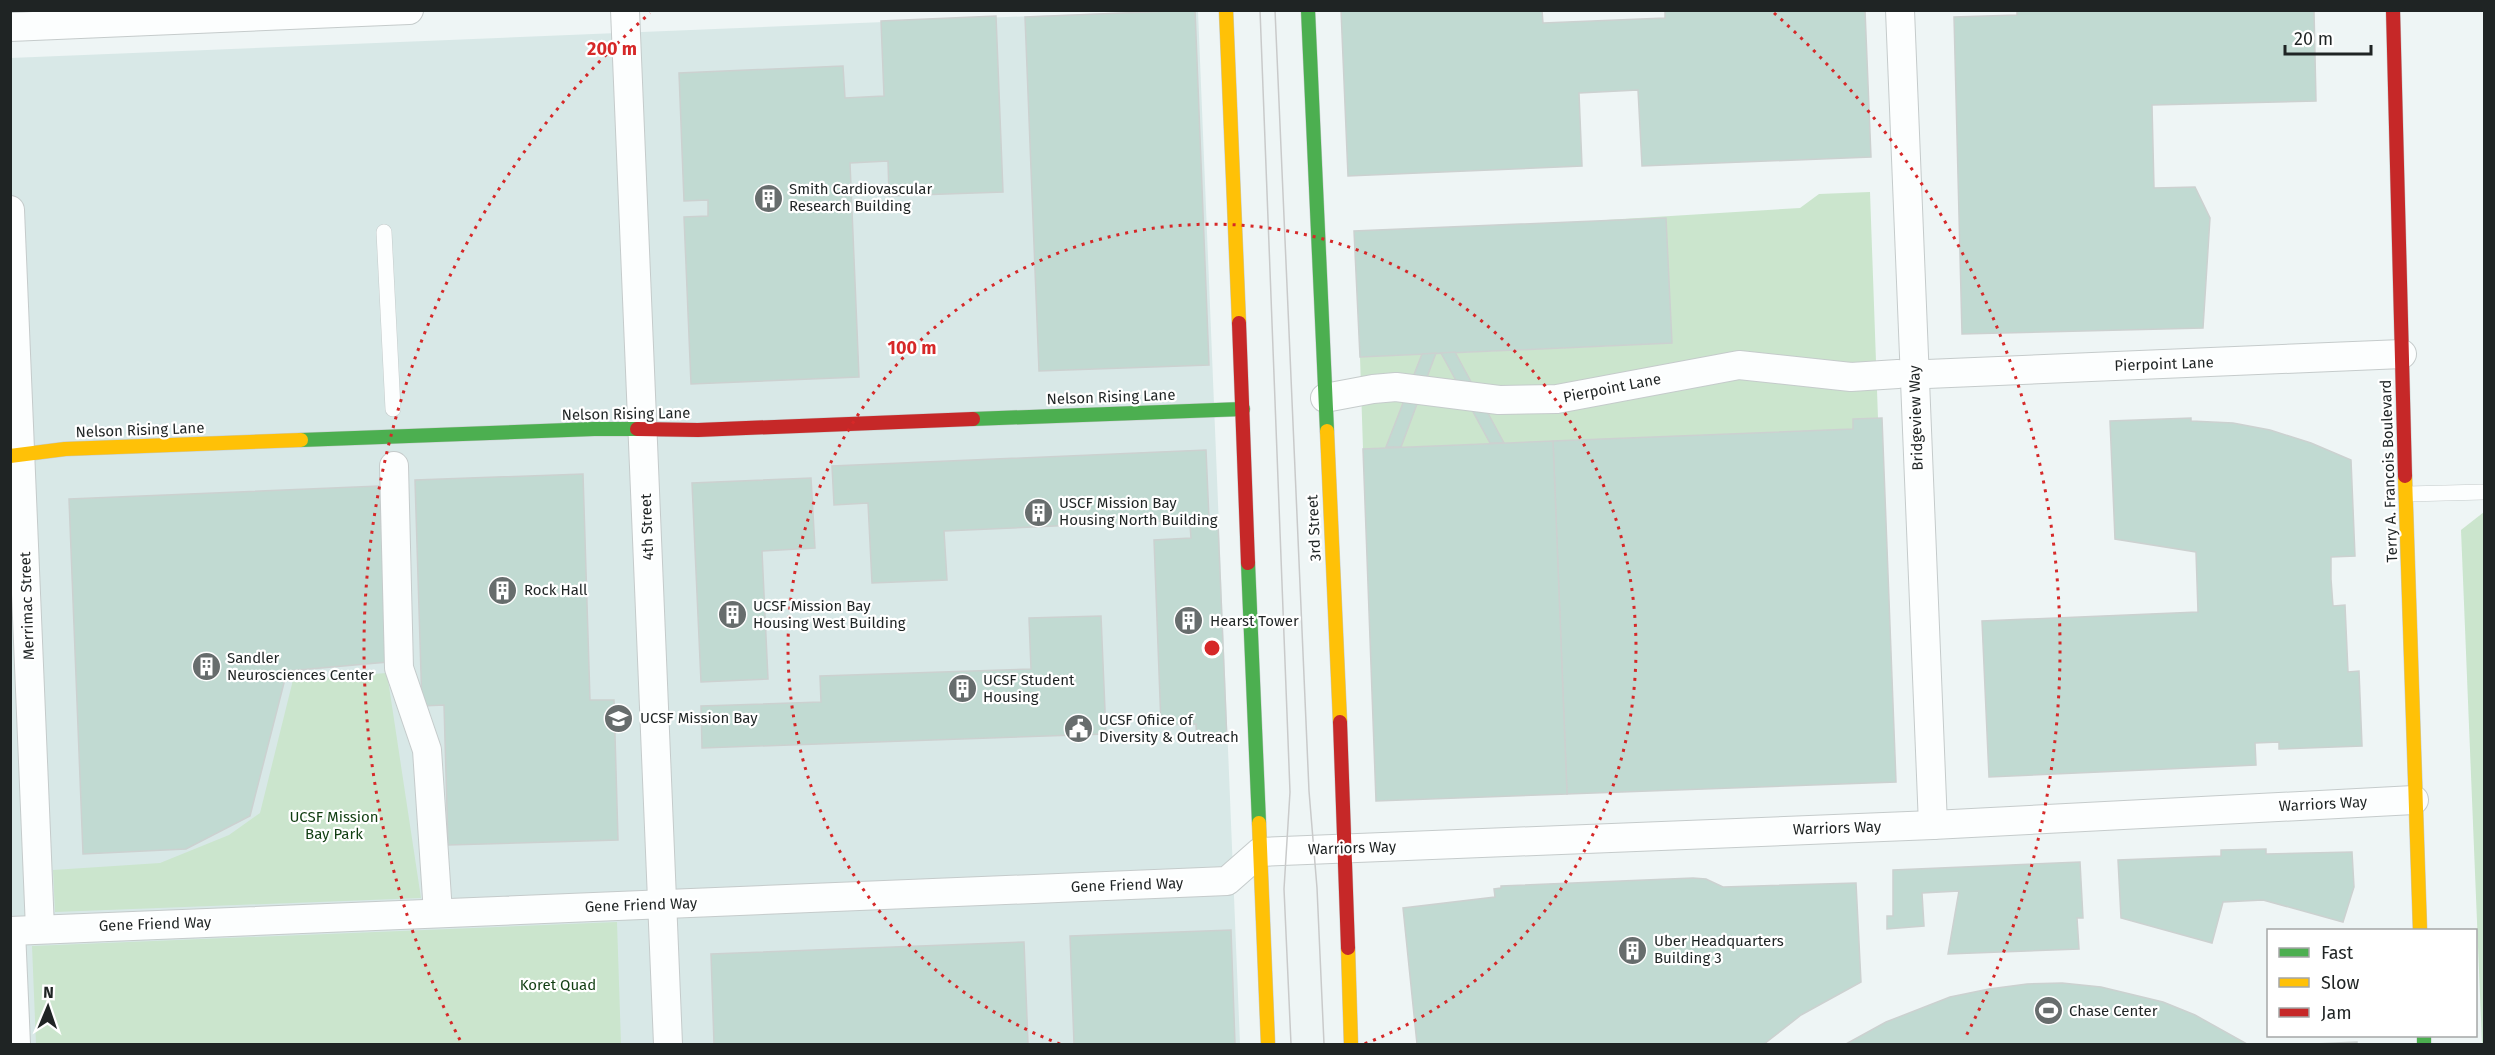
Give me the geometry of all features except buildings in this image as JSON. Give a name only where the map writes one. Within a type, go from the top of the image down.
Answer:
[{"type":"street","points":[[10,27],[409,10]]},
{"type":"street","name":"4th Street","points":[[625,10],[668,1044]]},
{"type":"street","points":[[1226,10],[1268,1044]]},
{"type":"street","name":"3rd Street","points":[[1308,10],[1343,800],[1351,1044]]},
{"type":"street","name":"Bridgeview Way","points":[[1900,10],[1933,825]]},
{"type":"street","name":"Terry A. Francois Boulevard","points":[[2393,10],[2414,800],[2420,929]]},
{"type":"street","name":"Merrimac Street","points":[[10,210],[16,456],[40,929]]},
{"type":"street","name":"Pierpoint Lane","points":[[1927,374],[2402,354]]},
{"type":"street","name":"Pierpoint Lane","points":[[1325,398],[1396,387],[1499,400],[1557,399],[1739,365],[1851,376],[1898,374]]},
{"type":"street","name":"Nelson Rising Lane","points":[[16,456],[65,449],[594,429],[709,429],[1243,408]]},
{"type":"street","points":[[394,466],[399,668],[427,750],[438,913]]},
{"type":"street","name":"Warriors Way","points":[[1260,852],[1933,825],[2414,800]]},
{"type":"street","name":"Gene Friend Way","points":[[11,931],[1227,881],[1260,852]]},
{"type":"street","points":[[11,931],[16,1044]]},
{"type":"lane","points":[[384,232],[393,409]]},
{"type":"lane","points":[[2407,494],[2484,492]]},
{"type":"shaded area","name":"UCSF Mission Bay","points":[[1198,11],[1240,1044],[11,1044],[10,58]]},
{"type":"green space","points":[[1870,192],[1878,418],[1853,419],[1853,429],[1363,449],[1360,357],[1612,346],[1606,220],[1800,208],[1819,194]]},
{"type":"green space","points":[[2484,512],[2484,1044],[2482,1044],[2461,530]]},
{"type":"green space","name":"UCSF Mission Bay Park","points":[[387,673],[421,898],[55,912],[53,870],[160,863],[229,835],[260,813],[293,680]]},
{"type":"green space","name":"Koret Quad","points":[[617,922],[621,1044],[36,1044],[32,946]]},
{"type":"tram line","points":[[1260,10],[1290,792],[1284,889],[1291,1044]]},
{"type":"tram line","points":[[1275,10],[1309,791],[1317,888],[1324,1044]]},
{"type":"traffic: fast","points":[[1308,10],[1327,431]]},
{"type":"traffic: fast","points":[[973,419],[1243,409]]},
{"type":"traffic: fast","points":[[301,440],[637,429]]},
{"type":"traffic: fast","points":[[1248,563],[1259,823]]},
{"type":"traffic: fast","points":[[2424,1037],[2424,1044]]},
{"type":"traffic: slow","points":[[1226,10],[1239,323]]},
{"type":"traffic: slow","points":[[1327,431],[1340,722]]},
{"type":"traffic: slow","points":[[10,456],[65,449],[301,440]]},
{"type":"traffic: slow","points":[[2405,476],[2420,929]]},
{"type":"traffic: slow","points":[[1259,823],[1268,1044]]},
{"type":"traffic: slow","points":[[1348,948],[1351,1044]]},
{"type":"traffic: jam","points":[[2393,10],[2405,476]]},
{"type":"traffic: jam","points":[[1239,323],[1248,563]]},
{"type":"traffic: jam","points":[[637,429],[698,430],[973,419]]},
{"type":"traffic: jam","points":[[1340,722],[1348,948]]},
{"type":"place","name":"Smith Cardiovascular Research Building","points":[[768,198]]},
{"type":"place","name":"USCF Mission Bay Housing North Building","points":[[1038,512]]},
{"type":"place","name":"Rock Hall","points":[[503,590]]},
{"type":"place","name":"UCSF Mission Bay Housing West Building","points":[[732,615]]},
{"type":"place","name":"Hearst Tower","points":[[1189,621]]},
{"type":"place","name":"Sandler Neurosciences Center","points":[[206,667]]},
{"type":"place","name":"UCSF Student Housing","points":[[962,689]]},
{"type":"place","name":"UCSF Mission Bay","points":[[619,718]]},
{"type":"place","name":"UCSF Ofiice of Diversity & Outreach","points":[[1078,729]]},
{"type":"place","name":"Uber Headquarters Building 3","points":[[1633,950]]},
{"type":"place","name":"Chase Center","points":[[2048,1011]]}]
